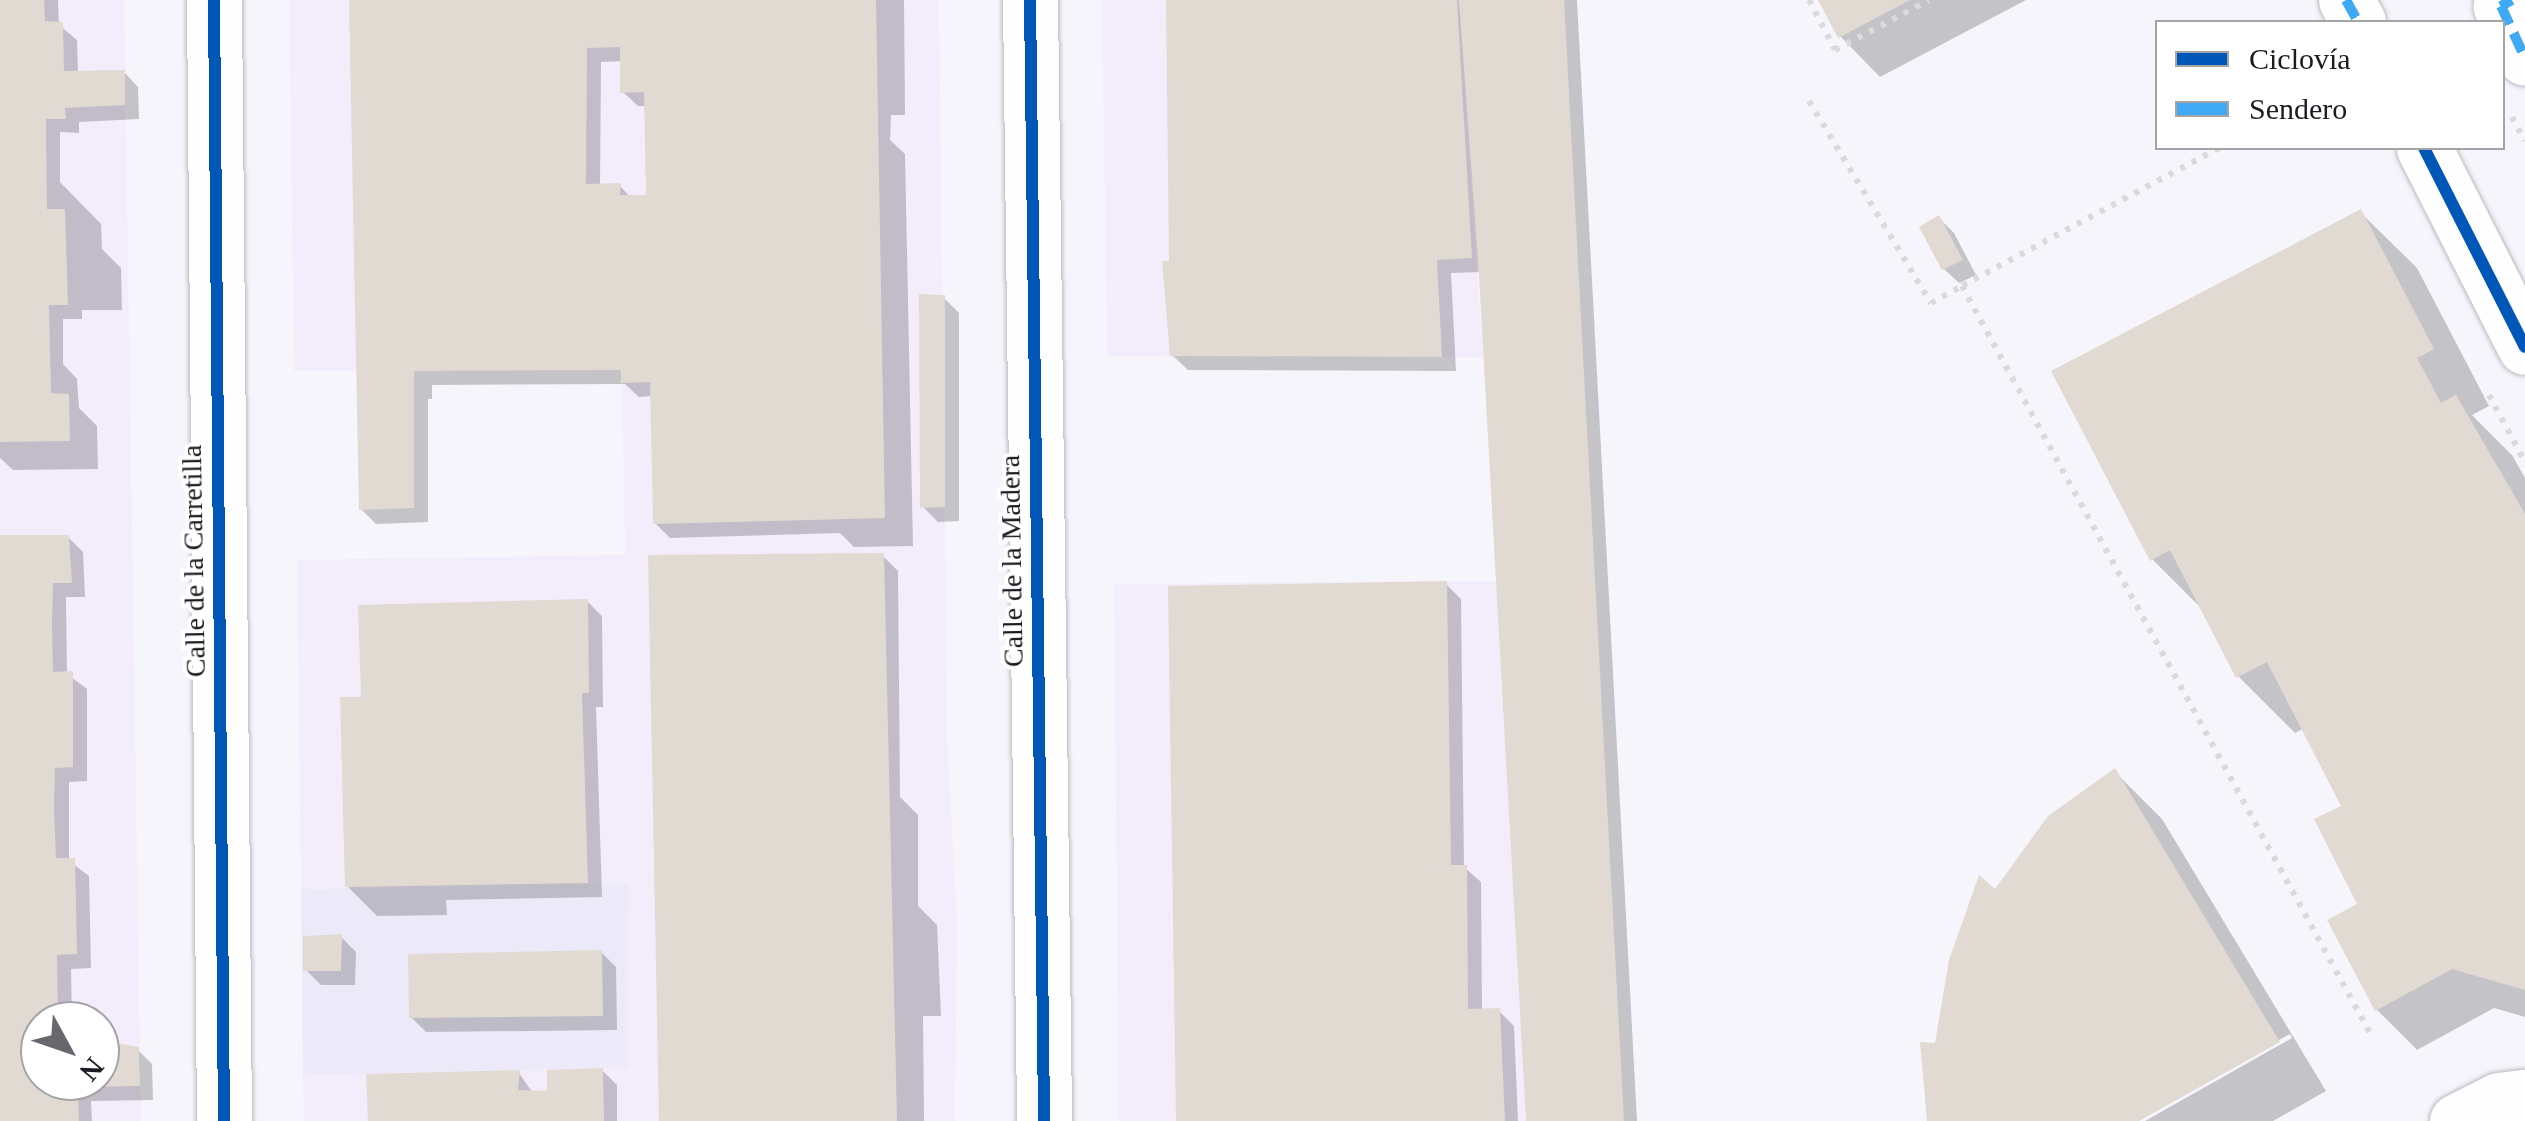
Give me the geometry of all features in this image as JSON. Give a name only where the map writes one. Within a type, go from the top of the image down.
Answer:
[{"type":"street","name":"Calle de la Carretilla","points":[[214,0],[224,1121]]},
{"type":"street","name":"Calle de la Madera","points":[[1030,0],[1044,1121]]},
{"type":"street","points":[[2425,150],[2525,346]]},
{"type":"street","points":[[2457,1121],[2499,1100],[2525,1097]]},
{"type":"path","points":[[1810,0],[1835,50],[1929,0]]},
{"type":"path","points":[[1809,101],[1932,304],[2215,150]]},
{"type":"path","points":[[1962,286],[2371,1035]]},
{"type":"shaded area","points":[[0,0],[124,0],[141,1121],[0,1121]]},
{"type":"shaded area","points":[[289,0],[939,0],[947,737],[957,923],[955,1121],[304,1121],[303,1075],[628,1067],[629,883],[301,889],[297,560],[625,555],[622,370],[294,371]]},
{"type":"shaded area","points":[[1102,0],[1459,0],[1483,357],[1107,356]]},
{"type":"shaded area","points":[[1496,581],[1526,1121],[1119,1121],[1114,584]]},
{"type":"shaded area","points":[[629,883],[628,1068],[303,1075],[301,889]]},
{"type":"building","points":[[0,0],[44,0],[45,21],[63,22],[64,71],[125,70],[125,105],[65,108],[66,119],[46,119],[47,209],[65,209],[68,305],[49,305],[51,393],[69,394],[70,441],[0,442]]},
{"type":"building","points":[[349,0],[876,0],[885,518],[653,524],[650,382],[621,383],[621,370],[414,371],[414,508],[359,510]],"holes":[[[620,47],[620,93],[644,92],[646,195],[620,195],[621,183],[586,184],[587,48]]]},
{"type":"building","points":[[1166,0],[1457,0],[1472,258],[1437,260],[1442,357],[1170,356],[1162,261],[1169,261]]},
{"type":"building","points":[[1459,0],[1564,0],[1624,1121],[1526,1121],[1478,258]]},
{"type":"building","points":[[1818,0],[1910,0],[1838,38]]},
{"type":"building","points":[[2361,209],[2434,349],[2417,358],[2441,403],[2456,395],[2525,514],[2525,990],[2452,969],[2375,1011],[2327,920],[2357,904],[2314,819],[2341,806],[2267,662],[2236,678],[2170,550],[2150,561],[2051,371]]},
{"type":"building","points":[[1939,215],[1963,260],[1942,270],[1919,227]]},
{"type":"building","points":[[919,294],[945,295],[945,507],[920,508]]},
{"type":"building","points":[[0,535],[69,535],[72,583],[53,583],[52,625],[53,672],[73,671],[73,767],[55,768],[54,810],[56,858],[75,858],[77,954],[57,955],[58,1001],[20,1001],[20,1101],[78,1101],[79,1121],[0,1121]]},
{"type":"building","points":[[884,553],[897,1121],[659,1121],[648,555]]},
{"type":"building","points":[[1447,581],[1451,865],[1467,865],[1468,1009],[1500,1008],[1505,1121],[1176,1121],[1168,586]]},
{"type":"building","points":[[588,599],[589,693],[582,693],[588,883],[345,887],[340,697],[361,697],[358,605]]},
{"type":"building","points":[[2115,768],[2280,1042],[2139,1121],[1927,1121],[1920,1042],[1935,1043],[1949,960],[1979,875],[1995,889],[2048,816]]},
{"type":"building","points":[[342,934],[341,971],[303,971],[303,936]]},
{"type":"building","points":[[602,950],[603,1016],[409,1018],[408,954]]},
{"type":"building","points":[[120,1044],[139,1047],[140,1086],[120,1086]]},
{"type":"building","points":[[603,1068],[604,1121],[368,1121],[366,1074],[520,1070],[518,1090],[547,1091],[547,1070]]},
{"type":"marked path","points":[[2346,0],[2357,20]]},
{"type":"marked path","points":[[2512,0],[2501,6],[2525,58]]},
{"type":"cycle path","points":[[214,0],[224,1121]]},
{"type":"cycle path","points":[[1030,0],[1044,1121]]},
{"type":"cycle path","points":[[2425,150],[2525,347]]}]
